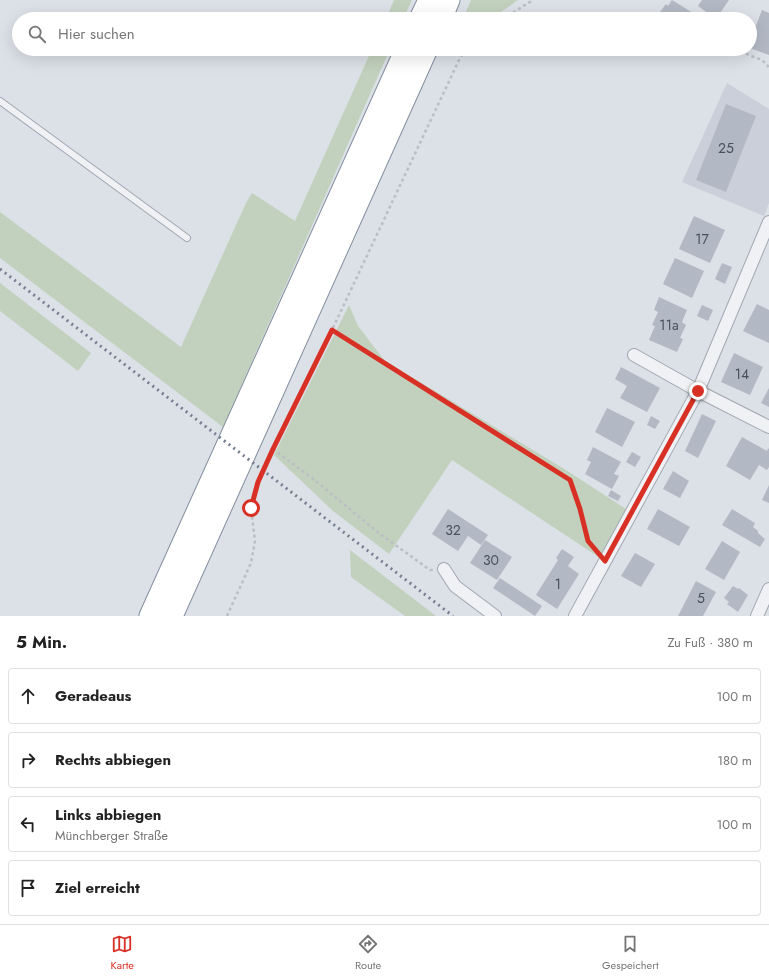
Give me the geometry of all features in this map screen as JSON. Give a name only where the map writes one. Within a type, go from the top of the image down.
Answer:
[{"type":"highway","points":[[423,12],[429,0]]},
{"type":"highway","points":[[443,12],[449,0]]},
{"type":"highway","points":[[150,616],[403,56]]},
{"type":"highway","points":[[172,616],[424,56]]},
{"type":"street","points":[[575,616],[698,391],[769,222]]},
{"type":"street","points":[[634,355],[698,391],[769,427]]},
{"type":"street","points":[[444,569],[455,586],[495,616]]},
{"type":"street","points":[[757,616],[769,589]]},
{"type":"lane","points":[[0,101],[187,238]]},
{"type":"path","points":[[514,12],[533,0]]},
{"type":"path","points":[[227,616],[251,563],[254,541],[251,508],[258,482],[332,330],[462,56]]},
{"type":"path","points":[[753,56],[768,65],[769,69]]},
{"type":"path","points":[[332,330],[570,480],[580,509],[588,541],[605,561]]},
{"type":"path","points":[[273,449],[312,478],[380,534],[430,570],[444,569]]},
{"type":"shaded area","points":[[727,83],[769,109],[769,203],[764,216],[682,182]]},
{"type":"green space","points":[[394,0],[412,0],[406,12],[389,12]]},
{"type":"green space","points":[[471,0],[518,0],[501,12],[466,12]]},
{"type":"green space","points":[[369,56],[387,56],[223,427],[0,258],[0,212],[181,347],[246,203],[252,193],[295,221]]},
{"type":"green space","points":[[0,283],[91,353],[78,371],[0,311]]},
{"type":"green space","points":[[349,305],[358,326],[385,361],[566,470],[626,509],[600,558],[452,460],[389,554],[333,511],[274,455]]},
{"type":"green space","points":[[350,550],[436,616],[405,616],[351,577]]},
{"type":"building","points":[[672,0],[692,12],[660,12],[666,4],[668,6]]},
{"type":"building","points":[[702,0],[729,0],[721,12],[706,12],[698,6]]},
{"type":"building","points":[[762,10],[769,13],[769,55],[757,51],[757,23]]},
{"type":"building","points":[[726,104],[756,116],[726,192],[696,180]]},
{"type":"building","points":[[694,216],[725,230],[710,263],[679,249]]},
{"type":"building","points":[[675,258],[704,271],[692,298],[663,284]]},
{"type":"building","points":[[722,263],[732,267],[725,284],[715,279]]},
{"type":"building","points":[[659,297],[687,310],[682,322],[686,325],[680,338],[683,339],[677,352],[649,340],[655,326],[652,325],[658,312],[654,310]]},
{"type":"building","points":[[757,304],[769,310],[769,343],[743,331]]},
{"type":"building","points":[[702,305],[713,310],[708,321],[697,316]]},
{"type":"building","points":[[734,353],[763,367],[750,395],[721,382]]},
{"type":"building","points":[[621,367],[660,388],[647,412],[620,398],[627,386],[615,379]]},
{"type":"building","points":[[769,388],[769,407],[761,403]]},
{"type":"building","points":[[607,408],[635,422],[622,447],[595,432]]},
{"type":"building","points":[[702,414],[716,421],[698,458],[685,451]]},
{"type":"building","points":[[651,416],[660,421],[655,429],[647,425]]},
{"type":"building","points":[[742,437],[767,451],[768,448],[769,449],[769,467],[767,470],[759,465],[750,480],[726,466]]},
{"type":"building","points":[[593,447],[621,462],[614,474],[619,476],[612,489],[585,474],[591,462],[587,460]]},
{"type":"building","points":[[632,452],[641,457],[635,467],[626,462]]},
{"type":"building","points":[[673,471],[689,481],[680,498],[663,489]]},
{"type":"building","points":[[769,485],[769,503],[762,500]]},
{"type":"building","points":[[611,490],[621,496],[618,501],[608,496]]},
{"type":"building","points":[[448,509],[488,535],[481,545],[468,536],[458,551],[432,534]]},
{"type":"building","points":[[658,509],[690,527],[679,546],[647,529]]},
{"type":"building","points":[[732,509],[755,523],[753,527],[765,539],[760,547],[722,525]]},
{"type":"building","points":[[485,540],[512,557],[497,580],[470,563]]},
{"type":"building","points":[[722,541],[740,552],[724,580],[705,569]]},
{"type":"building","points":[[562,549],[574,557],[568,566],[579,574],[557,609],[536,595],[558,560],[556,558]]},
{"type":"building","points":[[635,553],[655,564],[641,587],[621,576]]},
{"type":"building","points":[[500,578],[542,606],[535,616],[493,588]]},
{"type":"building","points":[[696,581],[716,592],[703,616],[678,616]]},
{"type":"building","points":[[733,586],[738,589],[739,588],[748,595],[738,612],[727,604],[729,602],[724,598]]},
{"type":"railway","points":[[0,269],[453,616]]},
{"type":"route","points":[[251,508],[258,482],[273,449],[332,330],[570,480],[580,509],[588,541],[605,561],[698,391]]}]
